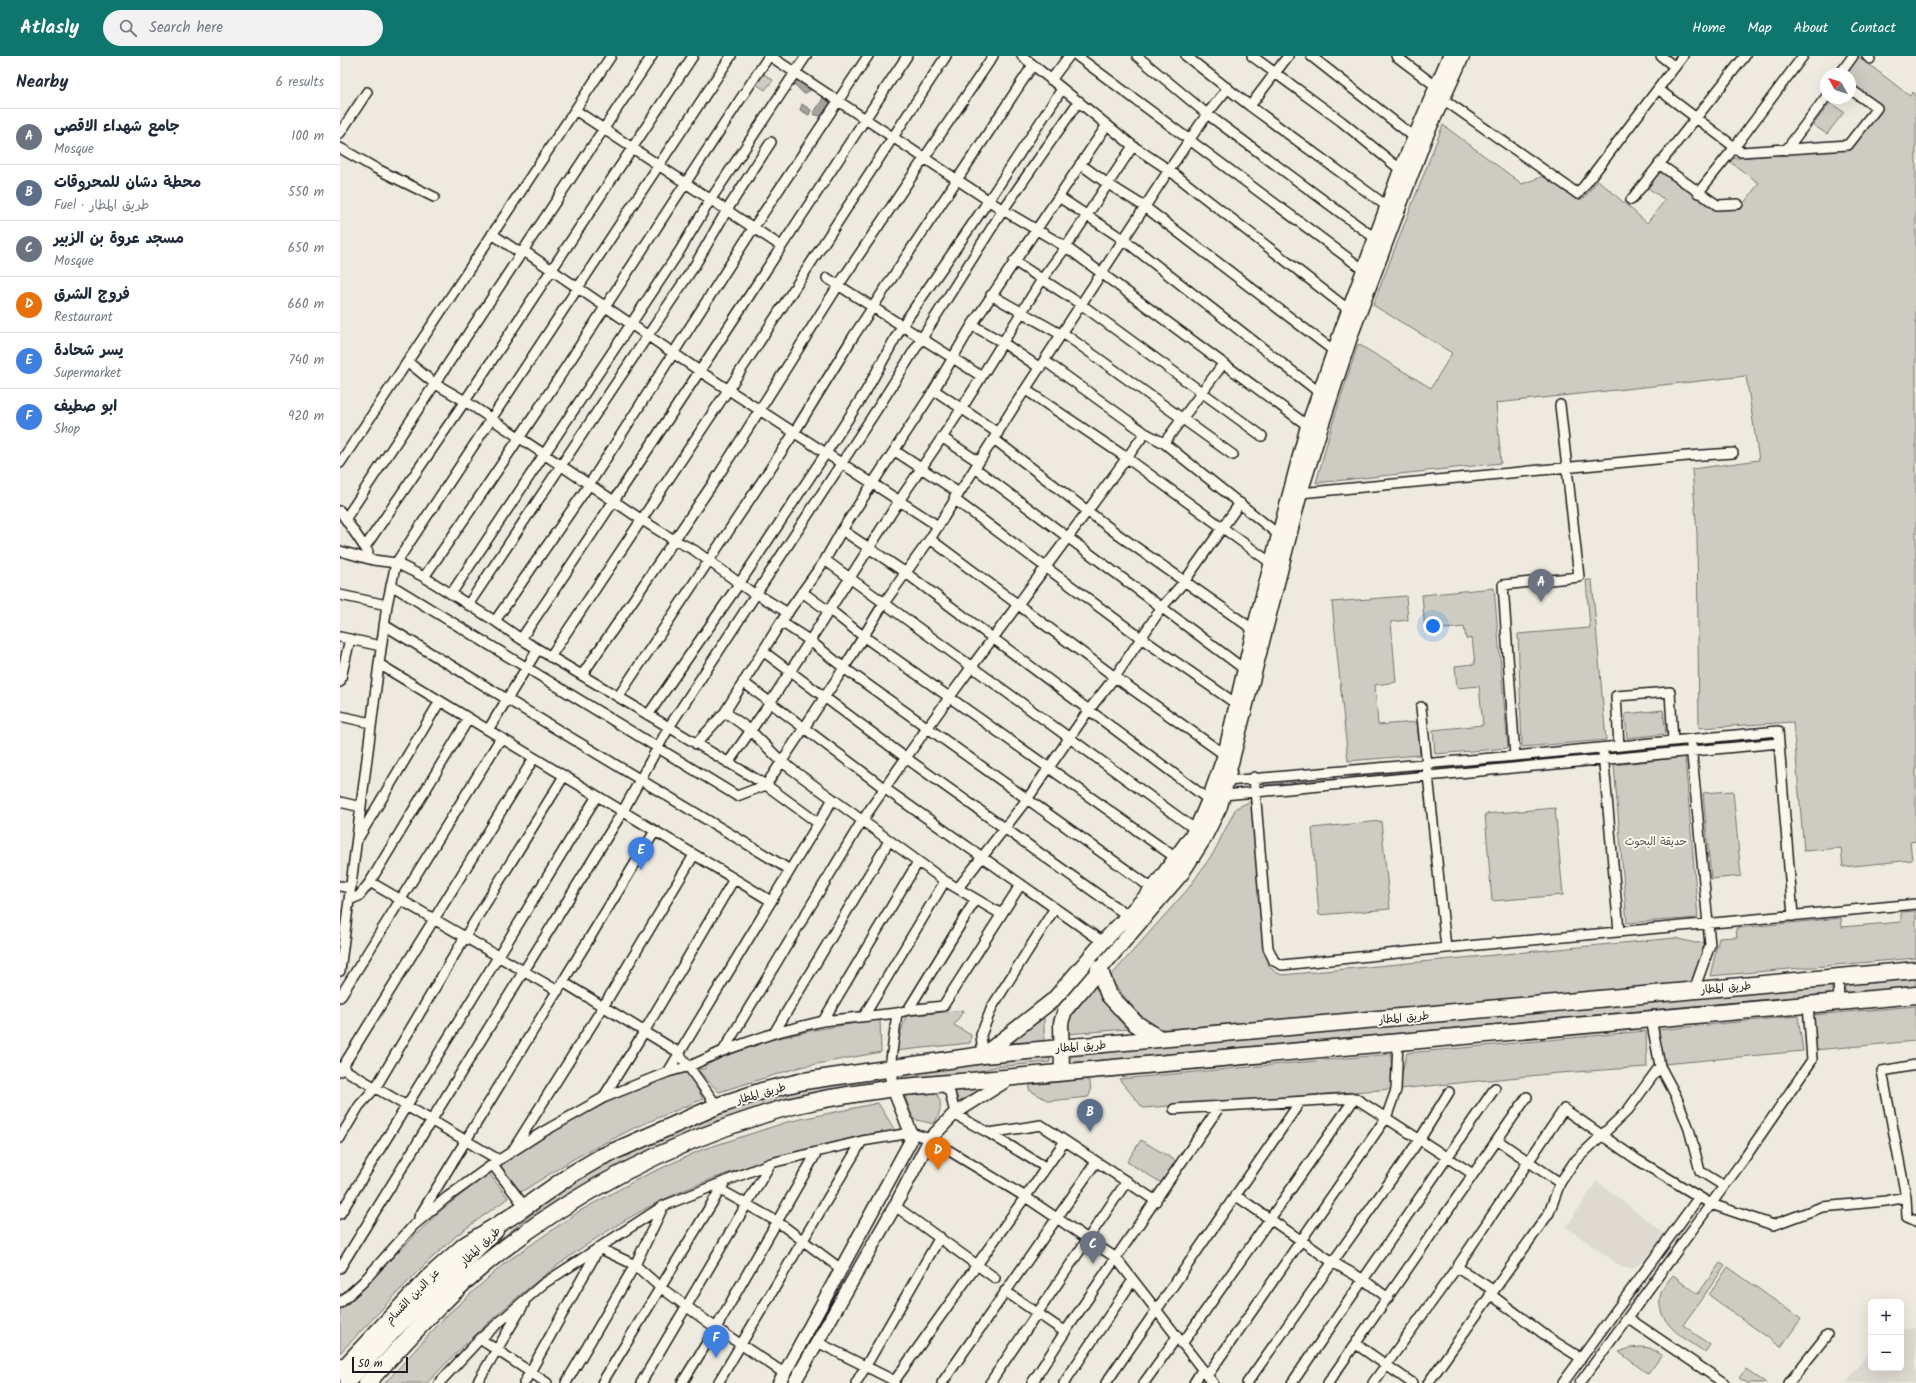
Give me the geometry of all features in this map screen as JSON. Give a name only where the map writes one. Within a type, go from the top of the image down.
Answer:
[{"type":"highway","points":[[1099,969],[1109,995],[1135,1023],[1160,1039]]},
{"type":"highway","name":"طريق المطار","points":[[518,1211],[572,1174],[601,1157],[718,1106],[762,1091],[804,1081],[983,1055],[1060,1047],[1916,970]]},
{"type":"highway","name":"طريق المطار","points":[[367,1383],[455,1291],[492,1258],[532,1228],[611,1178],[724,1128],[766,1113],[808,1102],[893,1088],[1916,995]]},
{"type":"highway","name":"عز الدين القسام","points":[[340,1372],[428,1278],[464,1245],[518,1211]]},
{"type":"main road","points":[[1062,1072],[1060,1047],[1061,1023],[1065,1010],[1182,873],[1203,840],[1224,795],[1300,492],[1351,334],[1425,138],[1440,93],[1450,56]]},
{"type":"main road","points":[[983,1055],[1053,1000],[1103,942],[1153,889],[1196,830],[1209,800],[1225,755],[1235,703],[1308,426],[1349,310],[1414,137],[1462,56]]},
{"type":"main road","points":[[1053,1000],[1065,1010]]},
{"type":"main road","points":[[782,1378],[907,1150],[911,1133],[893,1088],[890,1068]]},
{"type":"main road","points":[[794,1383],[895,1206],[930,1139],[955,1113],[1012,1078]]},
{"type":"main road","name":"طريق المطار","points":[[347,1383],[429,1295],[518,1211]]},
{"type":"street","points":[[340,463],[611,56]]},
{"type":"street","points":[[372,560],[366,547],[343,514],[524,251],[652,56]]},
{"type":"street","points":[[366,547],[552,271],[693,56]]},
{"type":"street","points":[[340,971],[381,646],[387,605],[396,563],[731,56]]},
{"type":"street","points":[[424,578],[605,308],[685,182],[770,56],[1003,210],[1066,247],[1102,272],[1223,364],[1308,426]]},
{"type":"street","points":[[451,594],[679,252],[711,199],[806,56]]},
{"type":"street","points":[[495,621],[589,485],[754,227],[837,100],[868,56]]},
{"type":"street","points":[[521,639],[701,372],[781,246],[907,56]]},
{"type":"street","points":[[550,657],[728,390],[892,136],[946,56]]},
{"type":"street","points":[[582,675],[674,540],[760,410],[838,286],[993,56]]},
{"type":"street","points":[[1022,56],[1133,146],[1169,170],[1349,310]]},
{"type":"street","points":[[1051,80],[1070,56]]},
{"type":"street","points":[[1077,56],[1364,270]]},
{"type":"street","points":[[1137,56],[1207,114],[1376,239]]},
{"type":"street","points":[[1186,56],[1250,106],[1388,207]]},
{"type":"street","points":[[1252,56],[1341,121],[1401,170]]},
{"type":"street","points":[[1250,106],[1288,56]]},
{"type":"street","points":[[1311,56],[1414,137]]},
{"type":"street","points":[[1396,56],[1440,93],[1578,194],[1684,56]]},
{"type":"street","points":[[1661,56],[1675,66]]},
{"type":"street","points":[[1631,200],[1745,56]]},
{"type":"street","points":[[1698,192],[1734,148],[1803,56]]},
{"type":"street","points":[[1844,68],[1853,56]]},
{"type":"street","points":[[618,697],[794,433],[872,307],[1033,65]]},
{"type":"street","points":[[391,585],[526,669],[737,796],[766,785],[844,668],[884,603],[938,526],[954,499],[1169,170],[1207,114],[1228,88]]},
{"type":"street","points":[[648,715],[739,584],[826,453],[866,391],[902,326],[989,200],[1062,89]]},
{"type":"street","points":[[1658,89],[1741,152],[1848,145],[1877,108],[1856,93]]},
{"type":"street","points":[[340,133],[367,92]]},
{"type":"street","points":[[340,1268],[623,812],[669,727],[757,594],[1003,210],[1079,101]]},
{"type":"street","points":[[1786,150],[1821,104]]},
{"type":"street","points":[[575,110],[781,246]]},
{"type":"street","points":[[696,744],[725,712],[743,682],[764,652],[781,622],[825,560],[842,530],[934,390],[991,295],[1107,125]]},
{"type":"street","points":[[468,605],[646,335],[695,264],[727,210],[771,142]]},
{"type":"street","points":[[728,763],[770,703],[788,672],[830,610],[899,501],[943,438],[1043,278],[1066,247],[1133,146]]},
{"type":"street","points":[[340,148],[375,168],[434,197]]},
{"type":"street","points":[[1080,164],[1108,184],[1145,207],[1334,351]]},
{"type":"street","points":[[1659,164],[1717,205],[1738,204]]},
{"type":"street","points":[[1059,197],[1088,214],[1124,240],[1320,393]]},
{"type":"street","points":[[492,234],[519,252],[524,251],[630,325],[938,526]]},
{"type":"street","points":[[1014,261],[1043,278],[1082,305],[1262,436]]},
{"type":"street","points":[[827,278],[981,376]]},
{"type":"street","points":[[991,295],[1021,313],[1062,334],[1183,417],[1233,455]]},
{"type":"street","points":[[972,325],[1042,365],[1145,433],[1164,443],[1279,536]]},
{"type":"street","points":[[408,362],[434,383],[465,401],[614,502],[674,540],[694,550],[739,584],[788,613]]},
{"type":"street","points":[[1164,443],[1223,364]]},
{"type":"street","points":[[934,390],[962,408],[1087,511],[1184,582],[1254,630]]},
{"type":"street","points":[[1026,390],[1127,458],[1271,563]]},
{"type":"street","points":[[1515,756],[1503,585],[1579,577],[1560,405]]},
{"type":"street","points":[[722,1051],[862,821],[884,788],[1017,604],[1069,537],[1145,433]]},
{"type":"street","points":[[943,438],[1069,537],[1244,669]]},
{"type":"street","points":[[895,451],[956,491],[954,499]]},
{"type":"street","points":[[1300,492],[1733,453]]},
{"type":"street","points":[[954,499],[1142,638],[1235,703]]},
{"type":"street","points":[[958,888],[1028,798],[1088,711],[1115,677],[1162,608],[1184,582],[1240,503]]},
{"type":"street","points":[[842,530],[906,573],[1088,711],[1209,800]]},
{"type":"street","points":[[930,538],[1115,677],[1225,755]]},
{"type":"street","points":[[340,551],[372,560],[396,563],[424,578],[495,621],[550,657],[766,785],[818,823]]},
{"type":"street","points":[[825,560],[1196,830]]},
{"type":"street","points":[[802,592],[827,610],[830,610],[863,636],[1176,858]]},
{"type":"street","points":[[340,595],[387,605]]},
{"type":"street","points":[[781,622],[809,640],[844,668],[1028,798],[1153,889]]},
{"type":"street","points":[[384,625],[790,870]]},
{"type":"street","points":[[340,637],[381,646]]},
{"type":"street","points":[[340,682],[350,639]]},
{"type":"street","points":[[488,730],[538,649]]},
{"type":"street","points":[[764,652],[788,672],[824,696],[906,758],[1128,916]]},
{"type":"street","points":[[379,664],[771,901]]},
{"type":"street","points":[[743,682],[884,788],[983,856],[1103,942]]},
{"type":"street","points":[[1620,746],[1616,696],[1670,692],[1673,741]]},
{"type":"street","points":[[357,839],[440,701]]},
{"type":"street","points":[[1421,707],[1446,948]]},
{"type":"street","points":[[725,712],[750,730],[782,762],[944,882],[958,888],[1001,914]]},
{"type":"street","points":[[340,716],[371,724]]},
{"type":"street","points":[[349,900],[358,896],[370,882],[469,718]]},
{"type":"street","points":[[1227,781],[1254,777],[1515,756],[1778,731],[1793,916]]},
{"type":"street","points":[[340,997],[501,738]]},
{"type":"street","points":[[1691,740],[1710,945],[1694,990]]},
{"type":"street","points":[[1224,795],[1779,742]]},
{"type":"street","points":[[1603,747],[1619,931]]},
{"type":"street","points":[[518,1211],[496,1162],[466,1140],[376,1087],[341,1069],[534,758]]},
{"type":"street","points":[[340,1138],[359,1106],[376,1087],[465,937],[564,776]]},
{"type":"street","points":[[1254,777],[1268,948],[1274,961],[1282,965],[1619,931],[1707,925],[1916,904]]},
{"type":"street","points":[[340,1214],[597,796]]},
{"type":"street","points":[[668,1072],[678,1052],[833,800]]},
{"type":"street","points":[[340,802],[361,807]]},
{"type":"street","points":[[414,1226],[655,831]]},
{"type":"street","points":[[774,1033],[889,841]]},
{"type":"street","points":[[511,1152],[603,1006],[694,855]]},
{"type":"street","points":[[823,1021],[918,862]]},
{"type":"street","points":[[603,1098],[644,1032],[734,879]]},
{"type":"street","points":[[370,882],[402,899],[558,991]]},
{"type":"street","points":[[864,1016],[944,882]]},
{"type":"street","points":[[340,1304],[363,1282],[414,1226],[446,1198],[511,1152],[603,1098],[668,1072],[690,1066],[722,1051],[774,1033],[823,1021],[897,1013],[908,1010],[943,1006],[1021,884]]},
{"type":"street","points":[[340,886],[350,888]]},
{"type":"street","points":[[908,1010],[976,899]]},
{"type":"street","points":[[983,1055],[982,1035],[992,1007],[1055,908]]},
{"type":"street","points":[[1838,977],[1839,1002]]},
{"type":"street","points":[[563,982],[678,1052],[690,1066],[718,1106]]},
{"type":"street","points":[[1580,1383],[1724,1186],[1812,1060],[1808,1004]]},
{"type":"street","points":[[890,1068],[897,1013]]},
{"type":"street","points":[[1650,1019],[1660,1066],[1676,1096],[1689,1129],[1700,1171],[1724,1186]]},
{"type":"street","points":[[1194,1383],[1207,1376],[1386,1118],[1396,1090],[1398,1041]]},
{"type":"street","points":[[1916,1065],[1882,1071],[1906,1197],[1907,1217],[1916,1221]]},
{"type":"street","points":[[1428,1383],[1549,1213],[1560,1183],[1574,1162],[1628,1110],[1660,1066]]},
{"type":"street","points":[[942,1084],[950,1093],[955,1113],[959,1117],[989,1133],[1045,1167]]},
{"type":"street","points":[[1292,1383],[1495,1088]]},
{"type":"street","points":[[1247,1383],[1334,1264],[1420,1139],[1449,1092]]},
{"type":"street","points":[[1328,1383],[1527,1097]]},
{"type":"street","points":[[1144,1383],[1180,1341],[1270,1219],[1356,1098]]},
{"type":"street","points":[[1174,1109],[1356,1098],[1473,1174]]},
{"type":"street","points":[[1106,1383],[1300,1102]]},
{"type":"street","points":[[1032,1383],[1065,1332],[1220,1106]]},
{"type":"street","points":[[1374,1383],[1457,1267],[1564,1109],[1636,1159],[1710,1204],[1773,1225],[1822,1207],[1886,1201],[1906,1197]]},
{"type":"street","points":[[989,1133],[1041,1125],[1156,1201]]},
{"type":"street","points":[[439,1383],[480,1339],[543,1284],[663,1206],[722,1186],[771,1164],[862,1141],[911,1133],[930,1139],[1024,1196],[1116,1258],[1207,1376]]},
{"type":"street","points":[[1497,1140],[1560,1183]]},
{"type":"street","points":[[718,1383],[862,1141]]},
{"type":"street","points":[[817,1342],[866,1366],[894,1382],[978,1265],[1024,1196],[1065,1141]]},
{"type":"street","points":[[682,1383],[778,1222],[817,1152]]},
{"type":"street","points":[[942,1383],[1096,1162]]},
{"type":"street","points":[[640,1383],[771,1164]]},
{"type":"street","points":[[990,1383],[1036,1312],[1127,1181]]},
{"type":"street","points":[[722,1186],[747,1206],[778,1222],[841,1269]]},
{"type":"street","points":[[602,1383],[722,1186]]},
{"type":"street","points":[[1235,1195],[1334,1264],[1364,1280],[1388,1298]]},
{"type":"street","points":[[1563,1383],[1699,1197]]},
{"type":"street","points":[[566,1383],[634,1266],[663,1206]]},
{"type":"street","points":[[895,1206],[996,1278]]},
{"type":"street","points":[[856,1383],[940,1237]]},
{"type":"street","points":[[600,1248],[634,1266],[716,1328],[741,1343],[782,1378]]},
{"type":"street","points":[[524,1383],[600,1248]]},
{"type":"street","points":[[1457,1267],[1492,1292],[1549,1338],[1581,1358]]},
{"type":"street","points":[[1064,1383],[1133,1280]]},
{"type":"street","points":[[1005,1291],[1065,1332]]},
{"type":"street","points":[[476,1383],[529,1296]]},
{"type":"street","points":[[1628,1318],[1724,1383]]},
{"type":"street","points":[[1789,1383],[1827,1335]]},
{"type":"street","points":[[480,1339],[547,1383]]},
{"type":"street","points":[[1356,1344],[1387,1364],[1412,1383]]},
{"type":"shaded area","points":[[798,77],[814,88],[804,94],[794,84]]},
{"type":"shaded area","points":[[825,95],[834,101],[825,115],[819,116],[813,114]]},
{"type":"shaded area","points":[[802,104],[811,110],[809,115],[800,110]]},
{"type":"shaded area","points":[[1597,1181],[1665,1234],[1644,1260],[1634,1268],[1623,1268],[1566,1227]]},
{"type":"shaded area","points":[[1916,1328],[1916,1383],[1846,1383],[1868,1353],[1868,1371],[1904,1371],[1904,1330]]},
{"type":"green space","points":[[1858,56],[1910,96],[1913,92],[1916,95],[1916,841],[1910,842],[1912,860],[1843,867],[1841,848],[1804,851],[1793,722],[1699,728],[1697,534],[1692,469],[1759,460],[1746,376],[1496,403],[1501,463],[1316,483],[1332,425],[1358,344],[1431,388],[1452,353],[1373,305],[1443,125],[1522,184],[1544,176],[1584,198],[1598,180],[1647,223],[1665,200],[1648,188],[1661,169],[1716,208],[1741,207],[1759,183],[1726,159],[1850,148],[1880,107],[1856,89],[1856,68],[1848,68]]},
{"type":"green space","points":[[764,74],[773,80],[765,90],[756,84]]},
{"type":"green space","points":[[1829,104],[1844,112],[1827,134],[1813,125]]},
{"type":"green space","points":[[1586,580],[1592,580],[1606,740],[1522,747],[1518,634],[1590,628]]},
{"type":"green space","points":[[1494,588],[1508,748],[1435,754],[1433,730],[1483,725],[1479,686],[1457,688],[1455,666],[1475,664],[1472,638],[1466,639],[1464,627],[1425,631],[1422,595]]},
{"type":"green space","points":[[1406,596],[1408,620],[1391,622],[1396,682],[1375,685],[1378,725],[1417,722],[1420,755],[1348,761],[1332,602]]},
{"type":"green space","points":[[1663,710],[1666,734],[1627,738],[1625,714]]},
{"type":"green space","points":[[1775,736],[1776,738],[1699,745],[1699,743]]},
{"type":"green space","points":[[1683,744],[1683,747],[1610,754],[1610,751]]},
{"type":"green space","points":[[1596,752],[1596,755],[1523,761],[1523,759]]},
{"type":"green space","name":"حديقة البحوث","points":[[1685,757],[1698,918],[1627,923],[1614,765]]},
{"type":"green space","points":[[1508,760],[1508,763],[1437,769],[1437,767]]},
{"type":"green space","points":[[1421,769],[1421,771],[1350,777],[1350,775]]},
{"type":"green space","points":[[1335,776],[1335,779],[1264,785],[1264,782]]},
{"type":"green space","points":[[1733,791],[1741,876],[1711,879],[1703,793]]},
{"type":"green space","points":[[1249,802],[1255,806],[1269,966],[1275,972],[1282,975],[1675,938],[1695,943],[1709,942],[1694,983],[1173,1029],[1156,1027],[1134,1008],[1109,978],[1188,889],[1214,852],[1236,808]]},
{"type":"green space","points":[[1555,808],[1563,895],[1492,901],[1485,814]]},
{"type":"green space","points":[[1381,821],[1390,909],[1319,915],[1312,828]]},
{"type":"green space","points":[[1916,911],[1916,958],[1710,976],[1719,938],[1737,937],[1736,928],[1841,918],[1842,927],[1901,922],[1901,912]]},
{"type":"green space","points":[[1916,976],[1916,986],[1850,993],[1844,990],[1847,983]]},
{"type":"green space","points":[[1827,984],[1831,986],[1832,989],[1829,994],[1069,1063],[1068,1055]]},
{"type":"green space","points":[[1095,986],[1117,1018],[1127,1029],[1067,1034],[1069,1019]]},
{"type":"green space","points":[[1916,1006],[1916,1041],[1814,1050],[1813,1015]]},
{"type":"green space","points":[[964,1010],[954,1025],[971,1035],[970,1043],[895,1051],[906,1016]]},
{"type":"green space","points":[[1798,1016],[1803,1051],[1664,1064],[1658,1030]]},
{"type":"green space","points":[[1044,1018],[1044,1041],[1010,1043]]},
{"type":"green space","points":[[880,1019],[881,1052],[800,1067],[719,1092],[697,1069],[705,1069],[705,1062],[753,1044],[814,1030]]},
{"type":"green space","points":[[1646,1031],[1647,1067],[1559,1073],[1398,1089],[1407,1053]]},
{"type":"green space","points":[[1391,1054],[1392,1089],[1143,1108],[1119,1079]]},
{"type":"green space","points":[[1050,1057],[1050,1062],[995,1067],[960,1076],[903,1081],[902,1074],[994,1063]]},
{"type":"green space","points":[[687,1070],[703,1099],[636,1127],[575,1158],[521,1192],[500,1165],[537,1140],[578,1117],[640,1086]]},
{"type":"green space","points":[[879,1075],[879,1083],[649,1152],[581,1187],[494,1244],[576,1179],[604,1163],[719,1112],[806,1086]]},
{"type":"green space","points":[[1085,1079],[1089,1081],[1091,1087],[1088,1097],[1049,1101],[1029,1090],[1030,1085]]},
{"type":"green space","points":[[985,1087],[957,1109],[958,1098],[954,1090]]},
{"type":"green space","points":[[936,1093],[940,1101],[940,1108],[934,1124],[913,1119],[905,1096]]},
{"type":"green space","points":[[878,1103],[896,1132],[864,1135],[773,1159],[697,1185],[661,1201],[643,1210],[583,1247],[528,1288],[476,1334],[427,1383],[385,1383],[447,1315],[505,1263],[578,1212],[640,1178],[701,1150],[787,1122]]},
{"type":"green space","points":[[1141,1140],[1176,1161],[1162,1183],[1127,1162]]},
{"type":"green space","points":[[489,1173],[508,1198],[457,1235],[421,1268],[340,1353],[340,1309],[439,1212]]},
{"type":"green space","points":[[1720,1263],[1725,1266],[1683,1325],[1710,1345],[1705,1352],[1681,1336],[1666,1321],[1660,1304],[1661,1293],[1673,1275],[1698,1294]]},
{"type":"green space","points":[[1728,1267],[1801,1319],[1781,1347],[1709,1295]]},
{"type":"green space","points":[[1630,1348],[1650,1348],[1662,1355],[1648,1374],[1619,1352]]},
{"type":"green space","points":[[1746,1369],[1766,1383],[1747,1383],[1739,1378]]},
{"type":"place","name":"جامع شهداء الاقصى","points":[[1541,602]]},
{"type":"place","name":"يسر شحادة","points":[[641,870]]},
{"type":"place","name":"محطة دشان للمحروقات","points":[[1090,1132]]},
{"type":"place","name":"فروج الشرق","points":[[938,1170]]},
{"type":"place","name":"مسجد عروة بن الزبير","points":[[1093,1264]]},
{"type":"place","name":"ابو صطيف","points":[[716,1358]]}]
